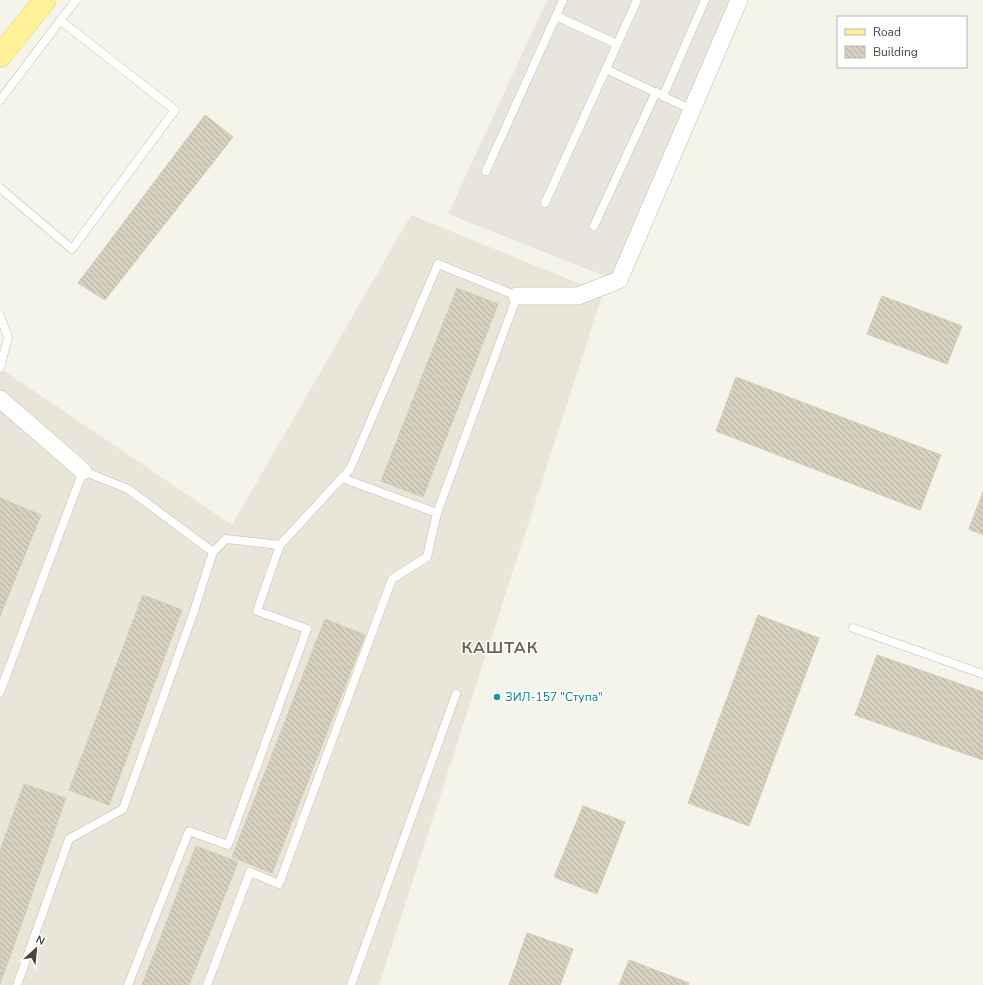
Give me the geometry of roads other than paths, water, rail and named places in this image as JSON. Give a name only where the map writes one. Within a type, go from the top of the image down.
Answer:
[{"type":"main road","points":[[0,56],[45,0]]},
{"type":"street","points":[[517,296],[578,296],[619,280],[739,0]]},
{"type":"street","points":[[0,399],[83,471]]},
{"type":"lane","points":[[0,100],[76,0]]},
{"type":"lane","points":[[486,171],[563,0]]},
{"type":"lane","points":[[545,203],[637,0]]},
{"type":"lane","points":[[594,226],[705,0]]},
{"type":"lane","points":[[556,16],[617,44]]},
{"type":"lane","points":[[0,188],[72,249],[175,110],[61,21]]},
{"type":"lane","points":[[606,69],[692,110]]},
{"type":"lane","points":[[128,985],[189,831],[228,845],[307,629],[257,611],[280,545],[350,470],[438,264],[517,296],[437,512],[427,556],[392,579],[279,884],[250,872],[207,985]]},
{"type":"lane","points":[[0,316],[8,337],[0,368]]},
{"type":"lane","points":[[0,692],[83,471],[128,489],[213,552]]},
{"type":"lane","points":[[342,478],[437,512]]},
{"type":"lane","points":[[17,985],[69,839],[123,809],[193,614],[213,552],[226,539],[280,545]]},
{"type":"lane","points":[[853,628],[983,674]]},
{"type":"lane","points":[[352,985],[456,694]]},
{"type":"place","name":"ЗИЛ-157 \"Ступа\"","points":[[497,697]]},
{"type":"district","name":"КАШТАК","points":[[500,648]]}]
